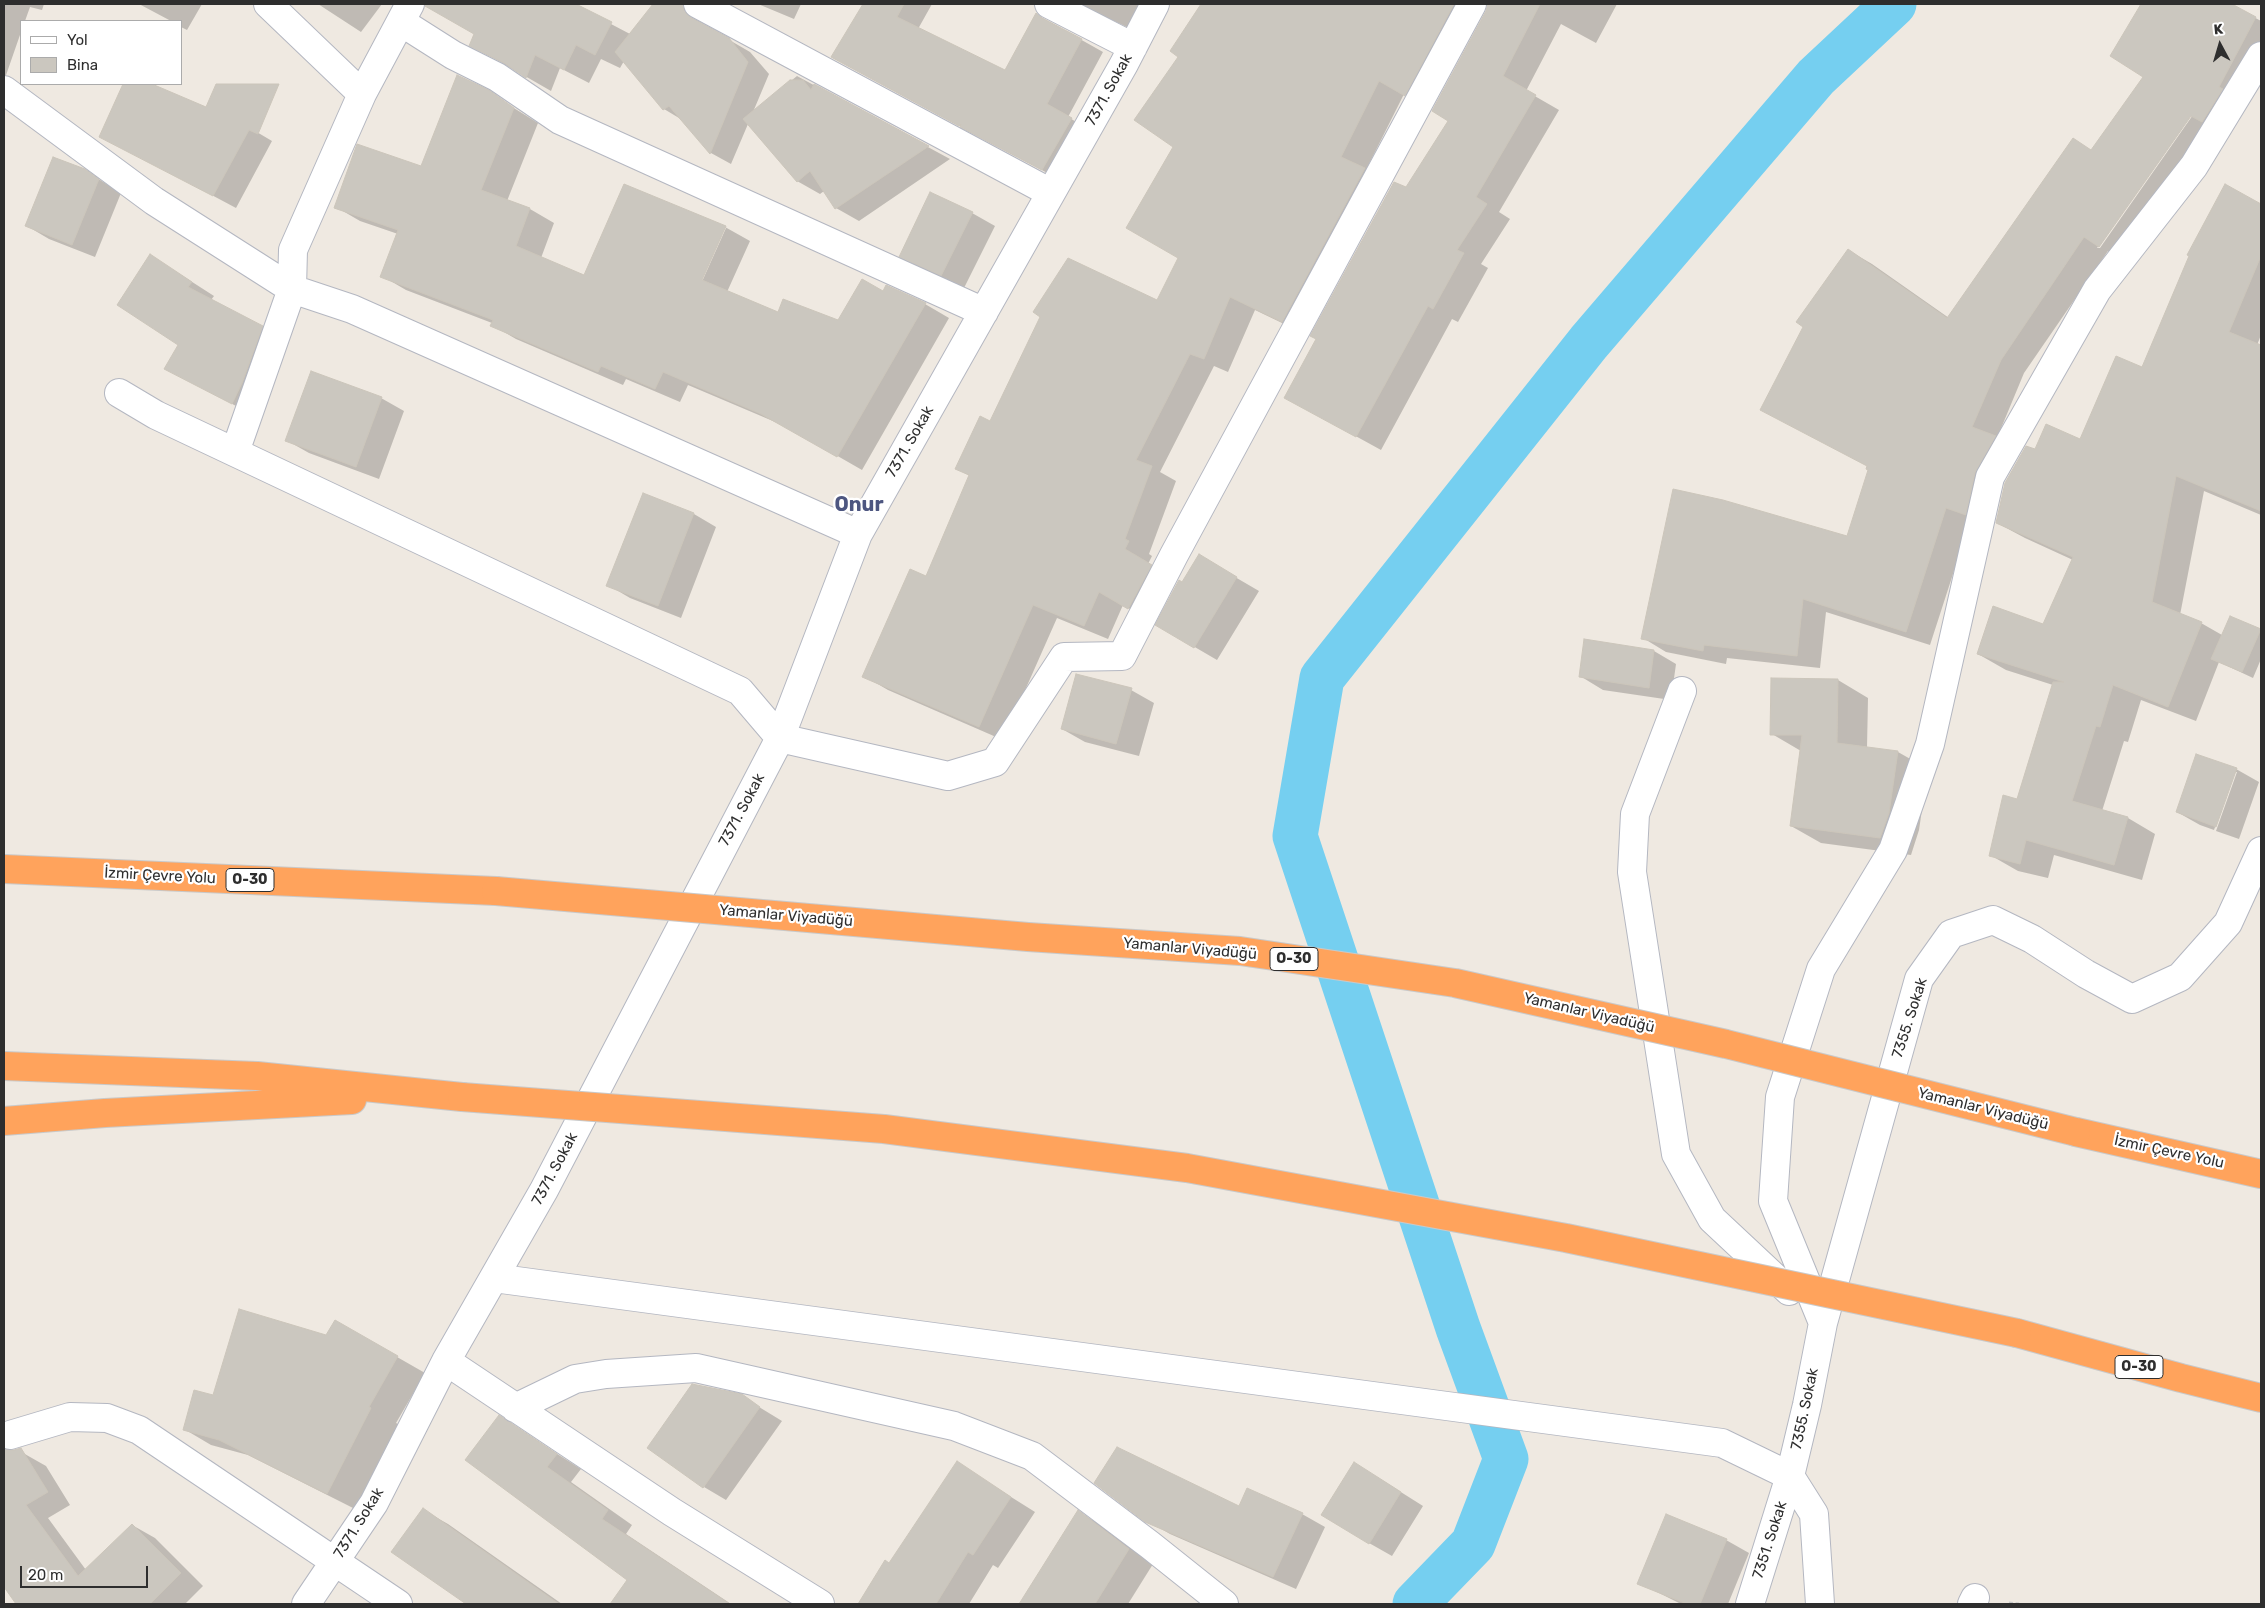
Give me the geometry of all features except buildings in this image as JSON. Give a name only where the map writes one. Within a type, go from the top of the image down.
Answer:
[{"type":"highway","name":"İzmir Çevre Yolu","points":[[4,868],[496,891]]},
{"type":"highway","name":"Yamanlar Viyadüğü","points":[[496,891],[1028,937],[1240,951],[1455,983],[1726,1044],[2076,1132]]},
{"type":"highway","name":"O-30","points":[[4,1066],[257,1076],[462,1097],[884,1129],[1187,1168],[1566,1238],[2017,1333],[2261,1398]]},
{"type":"highway","points":[[4,1121],[105,1113],[320,1101],[462,1097]]},
{"type":"highway","name":"İzmir Çevre Yolu","points":[[2076,1132],[2261,1174]]},
{"type":"street","points":[[268,4],[362,94]]},
{"type":"street","points":[[698,4],[1051,192]]},
{"type":"street","points":[[1049,4],[1133,47]]},
{"type":"street","name":"7371. Sokak","points":[[306,1604],[374,1503],[446,1361],[544,1190],[780,738],[858,534],[1133,47],[1155,4]]},
{"type":"street","points":[[119,393],[156,415],[740,691],[780,738],[948,776],[995,762],[1064,657],[1122,656],[1174,555],[1472,4]]},
{"type":"street","points":[[235,452],[292,289],[293,250],[362,94],[406,13],[453,55],[497,77],[560,120],[984,312]]},
{"type":"street","points":[[1823,1323],[1773,1201],[1780,1098],[1822,969],[1893,850],[1930,744],[1990,478],[2096,290],[2194,166],[2261,56]]},
{"type":"street","points":[[4,90],[154,201],[292,289],[352,309],[858,534]]},
{"type":"street","points":[[1682,691],[1635,814],[1632,872],[1676,1154],[1712,1219],[1823,1323]]},
{"type":"street","name":"7355. Sokak","points":[[1790,1476],[1807,1405],[1823,1323],[1919,979],[1951,934],[1993,920],[2032,939],[2086,974],[2132,999],[2180,977],[2228,923],[2261,850]]},
{"type":"street","points":[[494,1278],[1722,1443],[1790,1476],[1814,1514],[1820,1604]]},
{"type":"street","points":[[446,1361],[672,1512],[820,1604]]},
{"type":"street","points":[[515,1408],[575,1379],[606,1374],[696,1368],[954,1426],[1032,1456],[1150,1545],[1224,1604]]},
{"type":"street","points":[[10,1435],[70,1417],[107,1418],[139,1430],[398,1604]]},
{"type":"street","name":"7351. Sokak","points":[[1750,1604],[1790,1476]]},
{"type":"waterway","points":[[1415,1604],[1473,1544],[1506,1459],[1458,1328],[1295,836],[1322,678],[1589,342],[1816,77],[1894,4]]},
{"type":"district","name":"Onur","points":[[859,505]]}]
